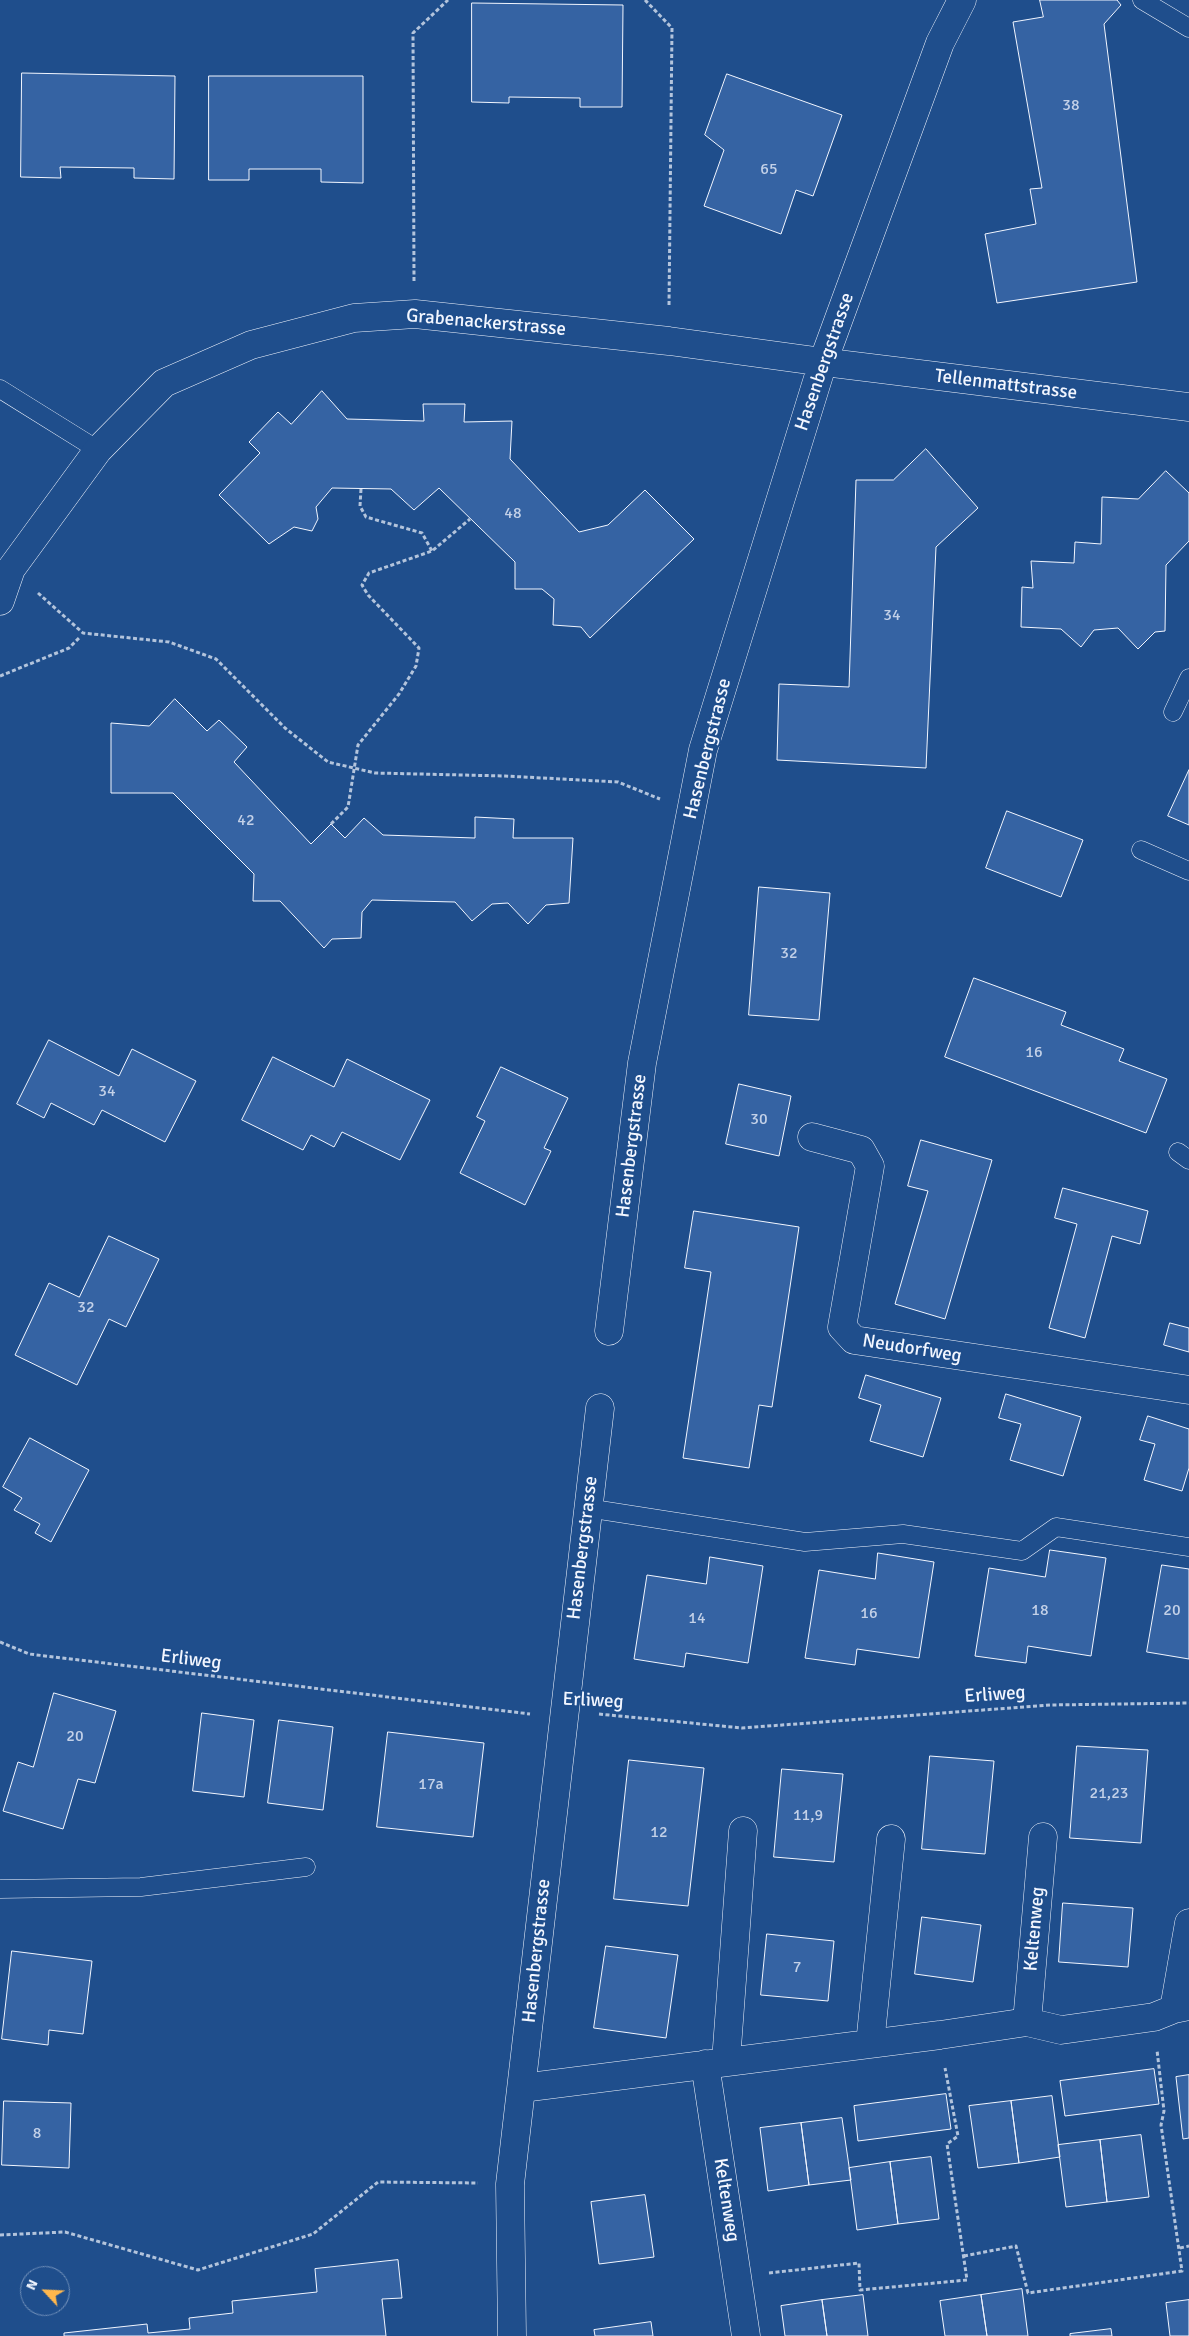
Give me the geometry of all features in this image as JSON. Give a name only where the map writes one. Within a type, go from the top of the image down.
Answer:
[{"type":"street","name":"Hasenbergstrasse","points":[[609,1331],[642,1063],[703,750],[822,362],[940,43],[962,0]]},
{"type":"street","name":"Grabenackerstrasse","points":[[0,601],[11,568],[98,450],[164,383],[243,348],[354,318],[415,314],[669,340],[822,362]]},
{"type":"street","name":"Tellenmattstrasse","points":[[822,362],[1189,407]]},
{"type":"street","name":"Neudorfweg","points":[[812,1137],[861,1150],[870,1166],[842,1327],[854,1340],[1189,1390]]},
{"type":"street","name":"Hasenbergstrasse","points":[[512,2336],[510,2184],[563,1712],[600,1408]]},
{"type":"street","name":"Keltenweg","points":[[743,1831],[716,2063],[737,2276],[746,2336]]},
{"type":"street","name":"Keltenweg","points":[[1027,2022],[1043,1837]]},
{"type":"street","points":[[870,2044],[891,1838]]},
{"type":"street","points":[[522,2088],[940,2035],[1027,2022],[1061,2030],[1172,2011],[1189,1923]]},
{"type":"lane","points":[[1142,0],[1189,28]]},
{"type":"lane","points":[[0,389],[98,450]]},
{"type":"lane","points":[[1173,712],[1189,678]]},
{"type":"lane","points":[[1141,850],[1189,871]]},
{"type":"lane","points":[[587,1508],[805,1542],[903,1534],[1022,1551],[1056,1527],[1189,1547]]},
{"type":"lane","points":[[0,1889],[141,1887],[306,1867]]},
{"type":"path","points":[[415,314],[413,33],[448,0]]},
{"type":"path","points":[[645,0],[672,28],[669,340]]},
{"type":"path","points":[[361,488],[360,506],[366,517],[422,533],[432,551]]},
{"type":"path","points":[[331,824],[348,807],[358,745],[399,694],[416,666],[419,648],[368,595],[362,585],[369,573],[432,551],[470,519]]},
{"type":"path","points":[[11,568],[83,633],[169,642],[216,659],[285,728],[328,762],[375,773],[505,776],[618,782],[691,810]]},
{"type":"path","points":[[0,676],[69,648],[80,637]]},
{"type":"path","name":"Erliweg","points":[[0,1642],[29,1654],[531,1714],[563,1712],[742,1728],[1050,1705],[1189,1703]]},
{"type":"path","points":[[964,2256],[1016,2246],[1028,2293],[1182,2271],[1161,2125],[1164,2111],[1172,2011]]},
{"type":"path","points":[[737,2276],[859,2264],[860,2290],[967,2280],[947,2144],[958,2136],[940,2035]]},
{"type":"path","points":[[0,2235],[65,2232],[198,2270],[313,2234],[378,2182],[510,2184]]},
{"type":"path","points":[[1180,2248],[1189,2246]]},
{"type":"building","points":[[1040,0],[1117,0],[1121,5],[1104,24],[1137,282],[997,303],[985,234],[1036,224],[1030,189],[1042,188],[1013,22],[1043,17]]},
{"type":"building","points":[[472,3],[623,5],[622,107],[580,107],[580,98],[509,97],[509,103],[472,102]]},
{"type":"building","points":[[22,73],[175,76],[174,179],[134,178],[134,168],[60,167],[61,178],[21,177]]},
{"type":"building","points":[[727,74],[842,115],[813,196],[796,190],[781,234],[704,206],[724,150],[705,135]]},
{"type":"building","points":[[209,76],[363,76],[363,183],[321,182],[321,169],[249,169],[249,180],[209,180]]},
{"type":"building","points":[[322,391],[347,419],[424,421],[423,404],[465,404],[464,422],[512,421],[510,459],[579,532],[608,525],[645,490],[694,539],[590,638],[581,627],[553,625],[554,599],[542,589],[515,589],[515,562],[439,488],[414,510],[391,489],[332,488],[316,507],[318,519],[312,531],[294,527],[269,544],[219,495],[260,453],[249,442],[278,412],[291,424]]},
{"type":"building","points":[[926,449],[978,508],[936,547],[926,768],[777,760],[779,684],[849,687],[856,480],[893,480]]},
{"type":"building","points":[[1166,471],[1189,493],[1189,541],[1166,565],[1165,631],[1155,632],[1138,649],[1118,628],[1094,630],[1081,647],[1061,629],[1021,627],[1022,587],[1033,588],[1031,561],[1074,563],[1075,542],[1101,544],[1102,497],[1138,499]]},
{"type":"building","points":[[175,699],[207,731],[219,720],[247,747],[234,762],[311,844],[331,824],[345,838],[364,818],[383,835],[475,838],[475,817],[514,819],[513,838],[573,838],[569,903],[546,905],[528,924],[508,903],[492,904],[472,921],[455,902],[372,900],[362,912],[361,938],[332,939],[324,948],[280,901],[253,901],[254,874],[173,793],[111,793],[111,723],[149,726]]},
{"type":"building","points":[[1189,770],[1189,825],[1168,816]]},
{"type":"building","points":[[1007,811],[1083,840],[1061,897],[986,868]]},
{"type":"building","points":[[759,887],[830,893],[819,1020],[749,1015]]},
{"type":"building","points":[[974,978],[1066,1012],[1061,1025],[1124,1049],[1119,1061],[1167,1079],[1146,1133],[945,1057]]},
{"type":"building","points":[[49,1040],[119,1076],[132,1049],[196,1081],[165,1142],[102,1110],[94,1125],[51,1103],[44,1118],[17,1104]]},
{"type":"building","points":[[273,1057],[334,1087],[347,1059],[430,1100],[400,1160],[342,1132],[334,1147],[311,1135],[303,1150],[242,1120]]},
{"type":"building","points":[[501,1067],[568,1098],[544,1148],[551,1151],[525,1205],[460,1173],[485,1121],[477,1117]]},
{"type":"building","points":[[739,1084],[791,1096],[779,1156],[726,1144]]},
{"type":"building","points":[[921,1140],[992,1160],[945,1319],[895,1304],[928,1191],[908,1186]]},
{"type":"building","points":[[1063,1188],[1148,1211],[1140,1244],[1112,1236],[1085,1338],[1049,1328],[1077,1224],[1055,1218]]},
{"type":"building","points":[[694,1211],[799,1227],[772,1407],[759,1405],[749,1468],[683,1458],[711,1272],[685,1268]]},
{"type":"building","points":[[109,1236],[159,1259],[126,1327],[109,1319],[77,1385],[15,1355],[49,1283],[79,1297]]},
{"type":"building","points":[[1170,1323],[1189,1328],[1189,1352],[1164,1345]]},
{"type":"building","points":[[866,1375],[941,1398],[923,1457],[870,1441],[881,1405],[859,1398]]},
{"type":"building","points":[[1006,1394],[1081,1417],[1063,1476],[1010,1460],[1021,1424],[999,1418]]},
{"type":"building","points":[[1148,1416],[1189,1429],[1189,1468],[1182,1491],[1144,1480],[1155,1444],[1140,1440]]},
{"type":"building","points":[[30,1438],[89,1470],[51,1542],[35,1533],[40,1524],[14,1510],[22,1498],[3,1487]]},
{"type":"building","points":[[1050,1550],[1106,1558],[1091,1656],[1028,1646],[1026,1663],[975,1656],[989,1568],[1045,1577]]},
{"type":"building","points":[[878,1553],[934,1562],[919,1658],[857,1649],[855,1665],[805,1658],[819,1570],[875,1579]]},
{"type":"building","points":[[710,1557],[763,1566],[748,1663],[686,1653],[684,1667],[634,1659],[647,1575],[706,1584]]},
{"type":"building","points":[[1162,1565],[1189,1569],[1189,1659],[1147,1652]]},
{"type":"building","points":[[54,1693],[116,1711],[95,1783],[78,1779],[63,1829],[3,1811],[18,1762],[33,1767]]},
{"type":"building","points":[[202,1713],[254,1720],[244,1797],[193,1791]]},
{"type":"building","points":[[279,1720],[333,1727],[323,1810],[268,1803]]},
{"type":"building","points":[[388,1732],[484,1743],[473,1837],[377,1827]]},
{"type":"building","points":[[1077,1746],[1148,1750],[1141,1843],[1070,1838]]},
{"type":"building","points":[[930,1756],[994,1761],[985,1854],[922,1849]]},
{"type":"building","points":[[629,1760],[704,1768],[688,1906],[614,1899]]},
{"type":"building","points":[[782,1769],[843,1774],[834,1862],[774,1857]]},
{"type":"building","points":[[1063,1903],[1133,1908],[1128,1967],[1059,1962]]},
{"type":"building","points":[[922,1917],[981,1925],[973,1982],[915,1974]]},
{"type":"building","points":[[767,1934],[834,1941],[828,2001],[761,1995]]},
{"type":"building","points":[[606,1946],[678,1955],[666,2038],[594,2028]]},
{"type":"building","points":[[12,1951],[92,1961],[83,2034],[49,2030],[48,2045],[2,2039]]},
{"type":"building","points":[[1154,2069],[1159,2104],[1065,2116],[1060,2081]]},
{"type":"building","points":[[1189,2075],[1189,2138],[1183,2139],[1176,2077]]},
{"type":"building","points":[[946,2094],[951,2129],[858,2141],[854,2106]]},
{"type":"building","points":[[1052,2096],[1060,2157],[1019,2163],[1011,2101]]},
{"type":"building","points":[[4,2101],[71,2103],[69,2168],[2,2165]]},
{"type":"building","points":[[1011,2101],[1019,2163],[978,2168],[969,2106]]},
{"type":"building","points":[[842,2118],[851,2180],[809,2185],[801,2123]]},
{"type":"building","points":[[801,2123],[809,2185],[768,2191],[760,2128]]},
{"type":"building","points":[[1141,2135],[1149,2197],[1107,2202],[1100,2140]]},
{"type":"building","points":[[1100,2140],[1107,2202],[1066,2207],[1058,2145]]},
{"type":"building","points":[[931,2157],[939,2219],[898,2224],[890,2162]]},
{"type":"building","points":[[890,2162],[898,2224],[857,2230],[849,2168]]},
{"type":"building","points":[[645,2195],[654,2257],[599,2264],[591,2202]]},
{"type":"building","points":[[398,2260],[402,2298],[382,2299],[386,2336],[64,2336],[64,2333],[147,2324],[148,2333],[190,2329],[189,2318],[233,2313],[232,2301],[317,2292],[315,2269]]},
{"type":"building","points":[[1022,2289],[1028,2336],[987,2336],[981,2295]]},
{"type":"building","points":[[863,2295],[868,2336],[827,2336],[822,2300]]},
{"type":"building","points":[[981,2295],[987,2336],[945,2336],[940,2301]]},
{"type":"building","points":[[822,2300],[827,2336],[785,2336],[781,2306]]},
{"type":"building","points":[[1189,2300],[1189,2336],[1170,2336],[1166,2303]]},
{"type":"building","points":[[651,2322],[653,2336],[595,2336],[594,2330]]},
{"type":"building","points":[[1111,2329],[1112,2336],[1070,2336],[1070,2334]]}]
